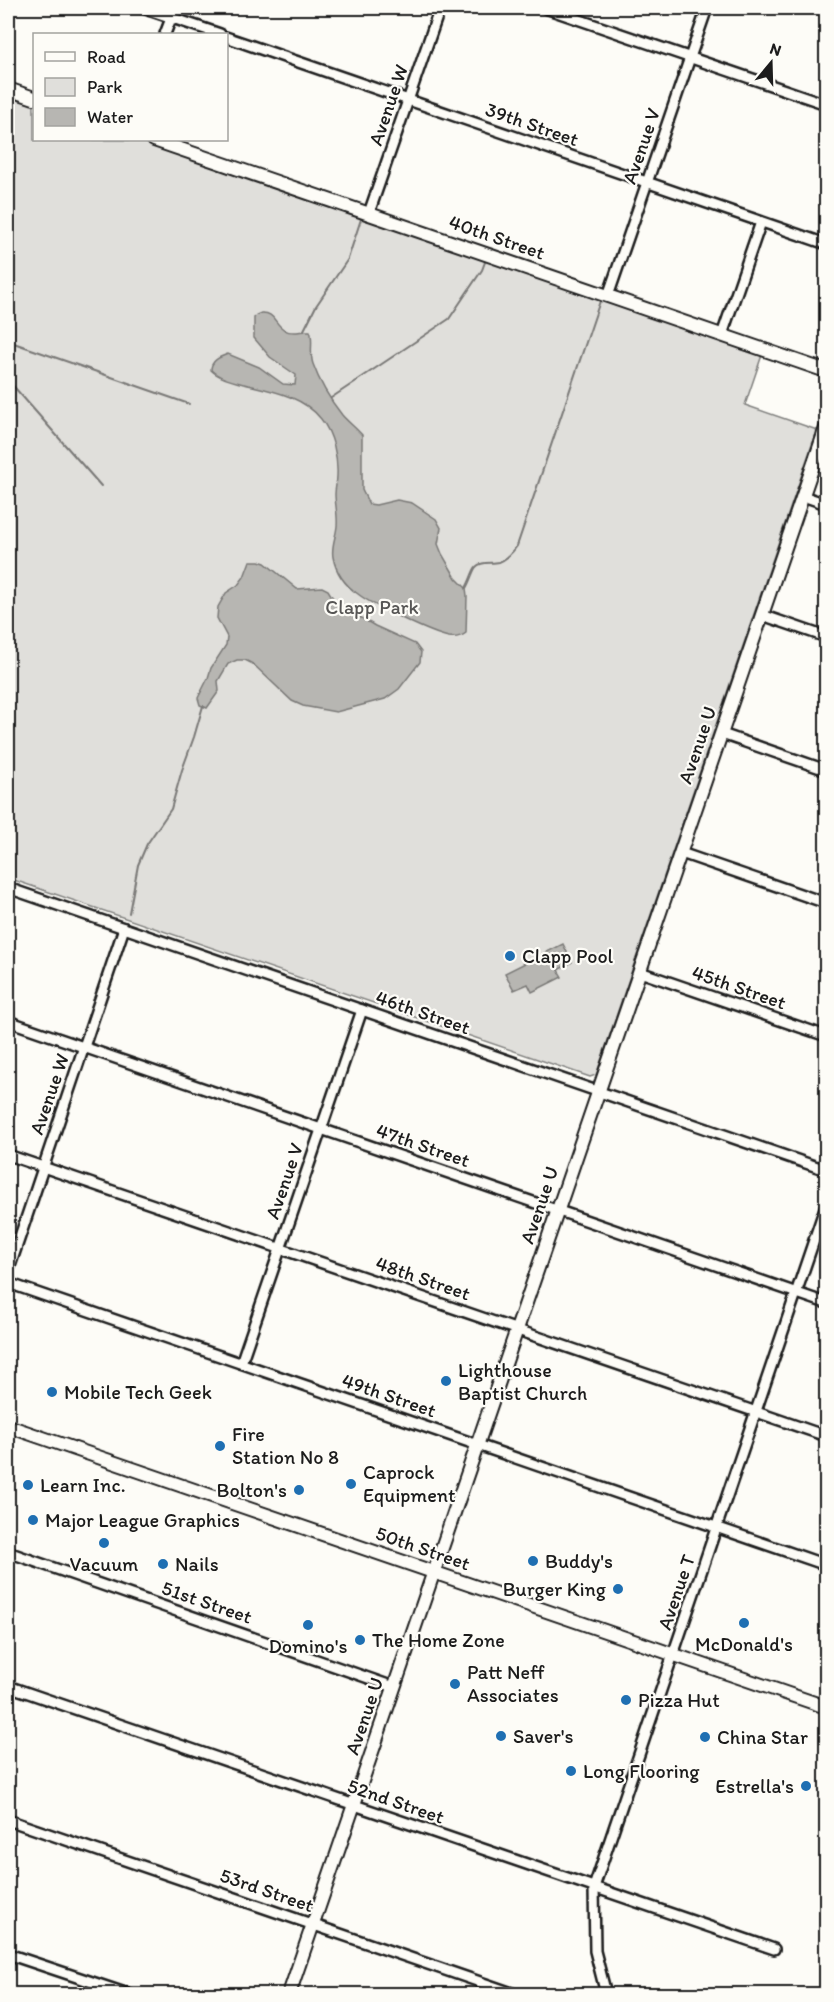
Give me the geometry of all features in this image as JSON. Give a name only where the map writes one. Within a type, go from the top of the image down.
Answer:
[{"type":"street","points":[[143,8],[217,33]]},
{"type":"street","points":[[165,33],[175,8]]},
{"type":"street","name":"Avenue W","points":[[369,213],[440,8]]},
{"type":"street","points":[[545,8],[826,104]]},
{"type":"street","name":"Avenue V","points":[[608,296],[707,8]]},
{"type":"street","name":"39th Street","points":[[228,38],[826,244]]},
{"type":"street","points":[[8,89],[33,98]]},
{"type":"street","name":"40th Street","points":[[157,141],[826,371]]},
{"type":"street","points":[[722,335],[761,222]]},
{"type":"street","name":"Avenue U","points":[[289,1995],[826,428]]},
{"type":"street","points":[[803,496],[826,504]]},
{"type":"street","points":[[762,615],[826,637]]},
{"type":"street","points":[[722,734],[826,770]]},
{"type":"street","points":[[681,853],[826,903]]},
{"type":"street","name":"46th Street","points":[[8,888],[826,1170]]},
{"type":"street","name":"Avenue W","points":[[8,1272],[124,928]]},
{"type":"street","name":"45th Street","points":[[640,972],[826,1036]]},
{"type":"street","name":"Avenue V","points":[[241,1363],[362,1010]]},
{"type":"street","name":"47th Street","points":[[8,1021],[826,1303]]},
{"type":"street","name":"48th Street","points":[[8,1155],[826,1436]]},
{"type":"street","name":"Avenue T","points":[[606,1995],[595,1951],[594,1887],[826,1205]]},
{"type":"street","name":"49th Street","points":[[8,1283],[826,1565]]},
{"type":"street","name":"50th Street","points":[[8,1426],[826,1707]]},
{"type":"street","name":"51st Street","points":[[8,1552],[394,1687]]},
{"type":"street","name":"52nd Street","points":[[8,1686],[774,1949]]},
{"type":"street","name":"53rd Street","points":[[8,1820],[514,1995]]},
{"type":"street","points":[[8,1954],[128,1995]]},
{"type":"green space","name":"Clapp Park","points":[[8,95],[33,104],[33,141],[141,141],[762,355],[745,405],[817,430],[596,1075],[590,1077],[8,878]]},
{"type":"water","points":[[261,313],[272,316],[281,328],[288,331],[310,331],[313,364],[326,391],[344,418],[362,435],[362,490],[369,504],[376,505],[397,500],[412,503],[436,519],[441,528],[438,544],[442,554],[456,578],[466,588],[466,633],[458,637],[449,637],[416,625],[365,599],[345,583],[334,563],[337,461],[332,439],[325,425],[314,411],[296,400],[276,392],[226,379],[211,370],[214,361],[228,354],[259,367],[283,384],[295,385],[296,375],[270,357],[254,338],[254,318]]},
{"type":"water","points":[[250,561],[265,563],[297,589],[322,587],[328,590],[336,603],[375,626],[415,644],[421,652],[420,662],[399,689],[385,699],[336,712],[303,706],[292,701],[253,664],[245,660],[237,660],[228,664],[218,681],[219,691],[207,708],[200,705],[198,698],[211,668],[226,645],[227,637],[217,618],[218,607],[226,593],[238,585],[244,577]]},
{"type":"water","points":[[563,944],[572,962],[558,970],[562,977],[532,992],[528,984],[514,990],[505,973]]},
{"type":"waterway","points":[[304,330],[316,306],[348,259],[361,219]]},
{"type":"waterway","points":[[331,398],[449,319],[485,262]]},
{"type":"waterway","points":[[466,588],[478,565],[502,561],[517,546],[600,301]]},
{"type":"waterway","points":[[8,341],[189,404]]},
{"type":"waterway","points":[[8,380],[101,486]]},
{"type":"waterway","points":[[129,913],[138,865],[147,844],[171,809],[203,706]]},
{"type":"place","name":"Clapp Pool","points":[[510,956]]},
{"type":"place","name":"Lighthouse Baptist Church","points":[[446,1381]]},
{"type":"place","name":"Mobile Tech Geek","points":[[52,1392]]},
{"type":"place","name":"Fire Station No 8","points":[[220,1446]]},
{"type":"place","name":"Caprock Equipment","points":[[351,1484]]},
{"type":"place","name":"Learn Inc.","points":[[28,1485]]},
{"type":"place","name":"Bolton's","points":[[299,1490]]},
{"type":"place","name":"Major League Graphics","points":[[33,1520]]},
{"type":"place","name":"Vacuum","points":[[104,1543]]},
{"type":"place","name":"Buddy's","points":[[533,1561]]},
{"type":"place","name":"Nails","points":[[163,1564]]},
{"type":"place","name":"Burger King","points":[[618,1589]]},
{"type":"place","name":"McDonald's","points":[[744,1623]]},
{"type":"place","name":"Domino's","points":[[308,1625]]},
{"type":"place","name":"The Home Zone","points":[[360,1640]]},
{"type":"place","name":"Patt Neff Associates","points":[[455,1684]]},
{"type":"place","name":"Pizza Hut","points":[[626,1700]]},
{"type":"place","name":"Saver's","points":[[501,1736]]},
{"type":"place","name":"China Star","points":[[705,1737]]},
{"type":"place","name":"Long Flooring","points":[[571,1771]]},
{"type":"place","name":"Estrella's","points":[[806,1786]]}]
